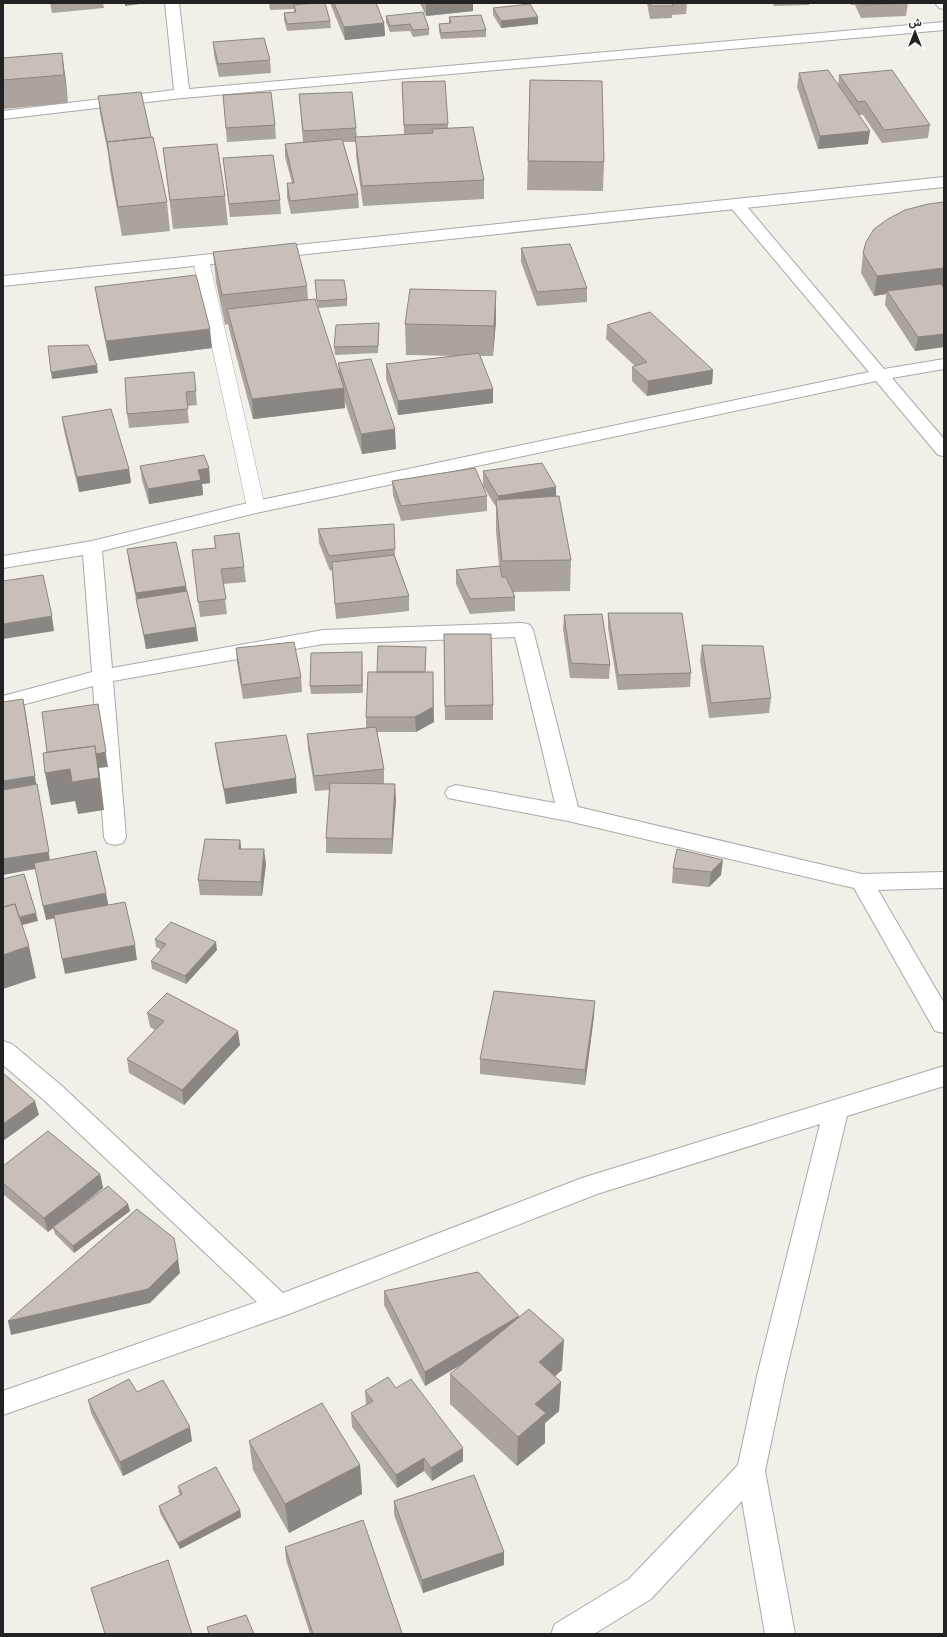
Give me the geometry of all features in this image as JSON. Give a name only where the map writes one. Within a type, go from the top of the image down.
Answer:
[{"type":"street","points":[[172,3],[182,94]]},
{"type":"street","points":[[3,115],[182,94],[944,26]]},
{"type":"street","points":[[3,281],[737,205],[944,182]]},
{"type":"street","points":[[737,205],[944,451]]},
{"type":"street","points":[[3,562],[92,547],[256,507],[881,375],[944,364]]},
{"type":"street","points":[[92,547],[115,837]]},
{"type":"street","points":[[3,703],[103,676],[323,637],[524,630],[568,813]]},
{"type":"street","points":[[456,793],[568,813],[862,882],[944,880]]},
{"type":"street","points":[[862,882],[944,1024]]},
{"type":"street","points":[[3,1051],[54,1093],[279,1306]]},
{"type":"street","points":[[3,1402],[279,1306],[591,1185],[944,1076]]},
{"type":"street","points":[[780,1634],[751,1471],[771,1376],[836,1109]]},
{"type":"street","points":[[566,1634],[640,1589],[751,1471]]},
{"type":"lane","points":[[202,260],[256,507]]},
{"type":"building","points":[[325,3],[330,21],[287,24],[284,13],[296,12],[294,5]]},
{"type":"building","points":[[334,3],[376,3],[384,23],[344,27]]},
{"type":"building","points":[[650,3],[672,3],[673,6],[651,6]]},
{"type":"building","points":[[861,3],[908,3],[863,5]]},
{"type":"building","points":[[530,4],[538,17],[501,21],[493,8]]},
{"type":"building","points":[[423,12],[429,29],[413,30],[410,24],[390,26],[386,16]]},
{"type":"building","points":[[481,15],[486,30],[441,33],[439,24],[451,23],[449,17]]},
{"type":"building","points":[[264,38],[270,60],[218,64],[213,42]]},
{"type":"building","points":[[62,53],[64,75],[3,80],[3,58]]},
{"type":"building","points":[[828,70],[870,131],[820,136],[799,73]]},
{"type":"building","points":[[892,70],[930,125],[884,130],[865,101],[858,102],[839,75]]},
{"type":"building","points":[[530,80],[602,81],[604,162],[528,161]]},
{"type":"building","points":[[445,81],[448,124],[404,125],[402,82]]},
{"type":"building","points":[[141,92],[151,137],[107,142],[98,96]]},
{"type":"building","points":[[271,92],[275,125],[226,128],[223,95]]},
{"type":"building","points":[[352,92],[356,128],[303,131],[299,94]]},
{"type":"building","points":[[473,127],[484,180],[362,186],[355,137],[433,133],[432,129]]},
{"type":"building","points":[[153,137],[167,202],[118,207],[107,142]]},
{"type":"building","points":[[342,139],[358,194],[290,201],[287,183],[294,183],[285,144]]},
{"type":"building","points":[[217,144],[225,196],[170,200],[163,148]]},
{"type":"building","points":[[273,155],[280,200],[229,204],[223,158]]},
{"type":"building","points":[[944,202],[944,268],[877,276],[863,253],[866,242],[874,229],[888,219],[905,210],[928,204]]},
{"type":"building","points":[[296,243],[307,286],[222,295],[213,252]]},
{"type":"building","points":[[570,244],[587,288],[537,292],[521,248]]},
{"type":"building","points":[[196,275],[210,329],[106,341],[95,287]]},
{"type":"building","points":[[315,280],[344,280],[347,299],[317,301]]},
{"type":"building","points":[[941,284],[944,288],[944,334],[918,337],[887,291]]},
{"type":"building","points":[[410,289],[496,291],[494,326],[405,324]]},
{"type":"building","points":[[315,299],[344,388],[252,399],[227,309]]},
{"type":"building","points":[[650,312],[713,370],[648,381],[632,367],[647,362],[607,325]]},
{"type":"building","points":[[379,323],[378,346],[334,347],[336,325]]},
{"type":"building","points":[[88,345],[97,365],[51,372],[48,346]]},
{"type":"building","points":[[479,353],[493,389],[398,401],[386,364]]},
{"type":"building","points":[[371,359],[395,429],[361,434],[338,363]]},
{"type":"building","points":[[194,372],[196,391],[186,392],[188,409],[127,414],[125,378]]},
{"type":"building","points":[[111,409],[129,469],[77,477],[62,417]]},
{"type":"building","points":[[204,455],[209,468],[198,470],[201,480],[148,489],[140,466]]},
{"type":"building","points":[[542,463],[556,487],[498,496],[483,471]]},
{"type":"building","points":[[475,468],[487,496],[401,506],[392,481]]},
{"type":"building","points":[[559,496],[571,560],[502,561],[496,500]]},
{"type":"building","points":[[394,524],[395,549],[329,556],[318,529]]},
{"type":"building","points":[[239,533],[244,567],[221,569],[226,599],[198,602],[192,550],[216,548],[214,536]]},
{"type":"building","points":[[176,542],[186,586],[136,593],[127,549]]},
{"type":"building","points":[[394,555],[409,596],[335,604],[332,562]]},
{"type":"building","points":[[500,566],[502,577],[506,577],[515,597],[470,599],[456,570]]},
{"type":"building","points":[[43,575],[52,616],[3,624],[3,581]]},
{"type":"building","points":[[187,591],[196,627],[144,635],[136,599]]},
{"type":"building","points":[[608,613],[682,613],[691,673],[618,675]]},
{"type":"building","points":[[602,614],[610,665],[571,663],[564,615]]},
{"type":"building","points":[[444,634],[491,634],[493,705],[445,706]]},
{"type":"building","points":[[294,642],[301,677],[242,685],[236,648]]},
{"type":"building","points":[[702,645],[763,646],[771,698],[711,703]]},
{"type":"building","points":[[378,646],[426,647],[425,672],[377,672]]},
{"type":"building","points":[[362,652],[362,685],[310,686],[311,653]]},
{"type":"building","points":[[368,672],[433,672],[433,707],[415,717],[366,717]]},
{"type":"building","points":[[23,699],[35,776],[3,781],[3,702]]},
{"type":"building","points":[[98,704],[106,752],[96,754],[95,746],[47,752],[42,712]]},
{"type":"building","points":[[376,727],[384,769],[314,776],[307,734]]},
{"type":"building","points":[[286,735],[296,778],[224,789],[215,743]]},
{"type":"building","points":[[95,746],[99,778],[72,782],[70,769],[45,773],[43,753]]},
{"type":"building","points":[[330,783],[395,784],[392,839],[326,838]]},
{"type":"building","points":[[37,784],[49,852],[3,859],[3,790]]},
{"type":"building","points":[[205,839],[240,840],[239,849],[264,849],[261,882],[198,880]]},
{"type":"building","points":[[677,849],[723,860],[711,872],[673,868]]},
{"type":"building","points":[[96,851],[106,893],[43,906],[34,863]]},
{"type":"building","points":[[24,874],[36,913],[19,917],[15,904],[3,907],[3,879]]},
{"type":"building","points":[[125,902],[135,945],[62,959],[54,915]]},
{"type":"building","points":[[15,904],[29,946],[3,955],[3,907]]},
{"type":"building","points":[[171,922],[216,942],[185,976],[151,961],[166,944],[155,939]]},
{"type":"building","points":[[494,991],[595,1001],[585,1070],[480,1059]]},
{"type":"building","points":[[167,993],[238,1031],[182,1090],[127,1059],[164,1021],[147,1013]]},
{"type":"building","points":[[3,1073],[35,1101],[3,1124]]},
{"type":"building","points":[[48,1131],[100,1174],[44,1218],[3,1183],[3,1166]]},
{"type":"building","points":[[108,1186],[128,1204],[73,1246],[53,1227]]},
{"type":"building","points":[[137,1209],[174,1238],[178,1259],[148,1289],[8,1321]]},
{"type":"building","points":[[478,1272],[519,1316],[425,1372],[384,1291]]},
{"type":"building","points":[[529,1309],[564,1340],[539,1362],[561,1382],[535,1404],[546,1413],[518,1437],[450,1374]]},
{"type":"building","points":[[388,1377],[396,1388],[411,1379],[463,1448],[431,1468],[424,1458],[396,1475],[351,1413],[373,1401],[365,1391]]},
{"type":"building","points":[[129,1379],[137,1392],[163,1380],[190,1427],[120,1462],[88,1400]]},
{"type":"building","points":[[322,1403],[360,1465],[285,1504],[249,1441]]},
{"type":"building","points":[[216,1467],[240,1510],[178,1543],[159,1506],[182,1494],[178,1486]]},
{"type":"building","points":[[474,1475],[504,1552],[422,1580],[394,1501]]},
{"type":"building","points":[[363,1520],[402,1633],[313,1634],[285,1547]]},
{"type":"building","points":[[168,1560],[192,1634],[105,1634],[91,1588]]},
{"type":"building","points":[[246,1615],[254,1634],[209,1634],[207,1627]]}]
